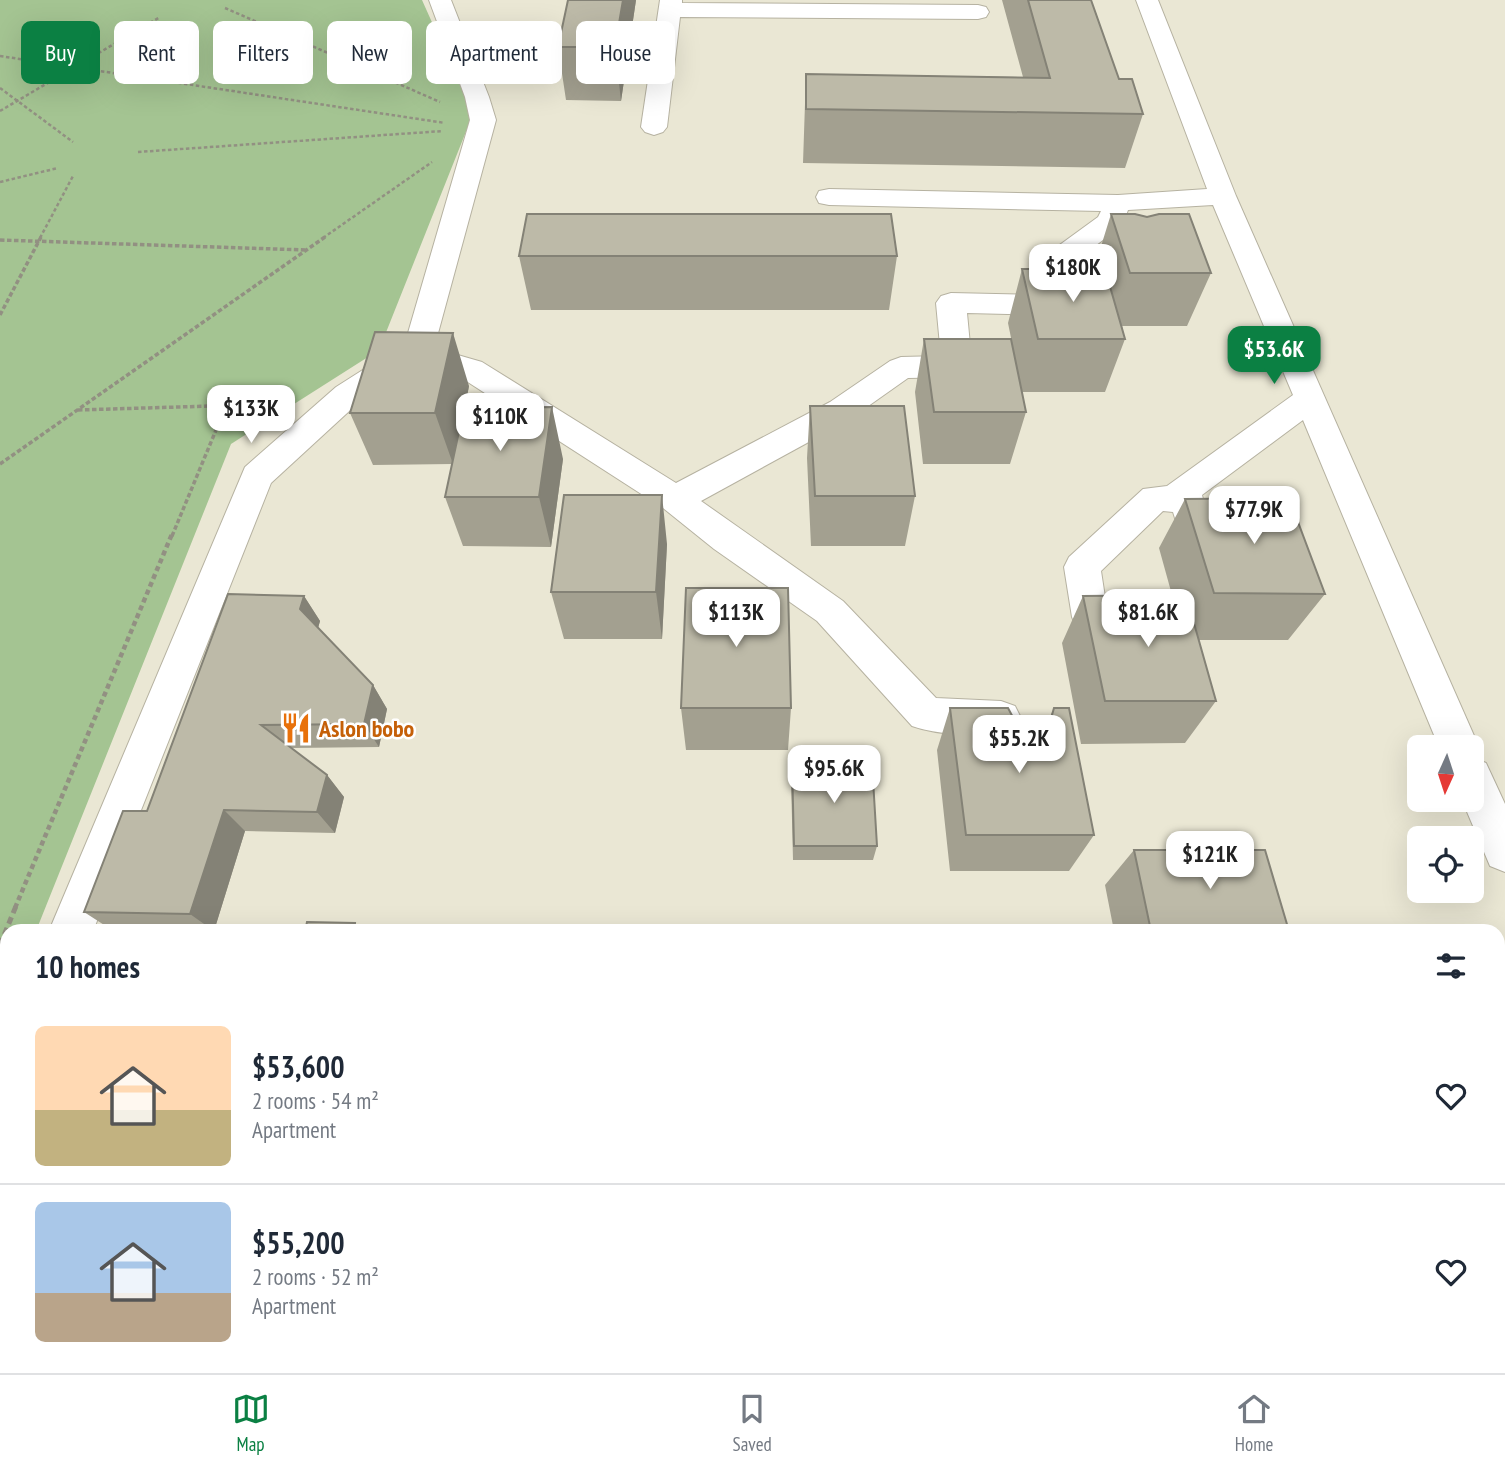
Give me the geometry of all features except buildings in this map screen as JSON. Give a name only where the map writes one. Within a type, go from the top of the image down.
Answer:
[{"type":"street","points":[[74,924],[257,477],[339,402],[391,366],[422,337],[482,124],[477,97],[440,0]]},
{"type":"street","points":[[1147,0],[1223,196],[1308,400],[1454,735]]},
{"type":"street","points":[[654,127],[671,5],[978,12]]},
{"type":"street","points":[[829,197],[1114,212],[1223,196]]},
{"type":"street","points":[[1114,212],[1128,260]]},
{"type":"street","points":[[675,499],[843,426],[901,368],[957,366],[951,303],[1053,305],[1049,266],[1114,212]]},
{"type":"street","points":[[407,352],[471,369],[675,499],[726,539],[830,611],[926,714],[1010,718],[1013,750]]},
{"type":"street","points":[[1173,499],[1308,400]]},
{"type":"street","points":[[1090,617],[1082,567],[1155,498],[1187,499],[1194,531]]},
{"type":"street","points":[[1484,804],[1505,852]]},
{"type":"path","points":[[225,8],[482,124]]},
{"type":"path","points":[[100,52],[160,17]]},
{"type":"path","points":[[0,56],[21,59]]},
{"type":"path","points":[[100,71],[482,124]]},
{"type":"path","points":[[0,111],[46,84]]},
{"type":"path","points":[[0,88],[73,142]]},
{"type":"path","points":[[138,152],[482,124]]},
{"type":"path","points":[[0,464],[482,124]]},
{"type":"path","points":[[0,182],[58,168]]},
{"type":"path","points":[[0,315],[73,176]]},
{"type":"path","points":[[0,240],[306,250]]},
{"type":"path","points":[[77,410],[339,402]]},
{"type":"path","points":[[9,924],[226,405]]},
{"type":"green space","points":[[0,0],[422,0],[431,21],[426,21],[426,84],[460,84],[473,114],[379,350],[231,444],[39,924],[0,924]]},
{"type":"place","name":"Aslon bobo","points":[[296,728]]}]
